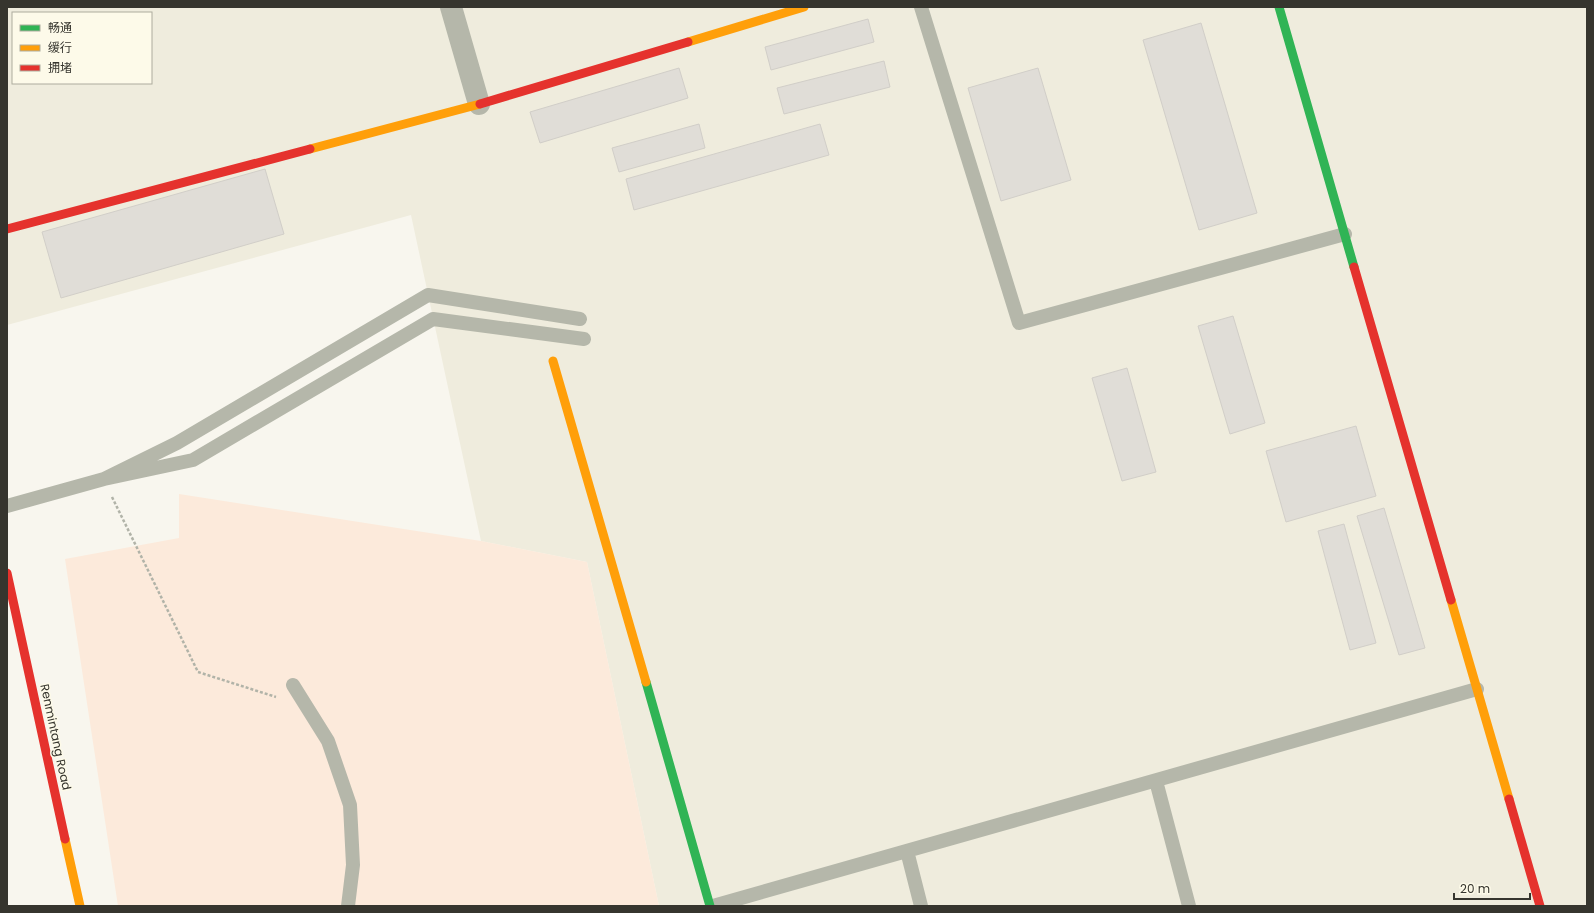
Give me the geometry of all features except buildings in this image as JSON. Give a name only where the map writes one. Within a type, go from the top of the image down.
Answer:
[{"type":"street","points":[[451,7],[479,104]]},
{"type":"street","points":[[7,229],[479,104],[804,7]]},
{"type":"street","points":[[1279,7],[1540,906]]},
{"type":"street","points":[[553,361],[712,906]]},
{"type":"street","name":"Renmintang Road","points":[[7,573],[80,906]]},
{"type":"lane","points":[[921,7],[1019,323],[1345,234]]},
{"type":"lane","points":[[104,479],[177,443],[428,295],[580,319]]},
{"type":"lane","points":[[7,506],[104,479],[194,460],[433,319],[584,338]]},
{"type":"lane","points":[[293,685],[328,741],[350,805],[352,865],[348,906]]},
{"type":"lane","points":[[712,906],[1477,689]]},
{"type":"lane","points":[[1156,781],[1189,906]]},
{"type":"lane","points":[[907,851],[922,906]]},
{"type":"path","points":[[104,479],[198,672],[307,707]]},
{"type":"shaded area","points":[[7,7],[1587,7],[1587,906],[659,906],[587,562],[481,541],[411,215],[7,325]]},
{"type":"shaded area","points":[[179,494],[481,541],[587,562],[659,906],[118,906],[65,559],[179,538]]},
{"type":"traffic: fast","points":[[1279,7],[1354,267]]},
{"type":"traffic: fast","points":[[646,682],[710,906]]},
{"type":"traffic: slow","points":[[688,42],[804,7]]},
{"type":"traffic: slow","points":[[310,149],[480,104]]},
{"type":"traffic: slow","points":[[553,361],[646,682]]},
{"type":"traffic: slow","points":[[1451,600],[1509,799]]},
{"type":"traffic: slow","points":[[65,839],[80,906]]},
{"type":"traffic: jam","points":[[480,104],[688,42]]},
{"type":"traffic: jam","points":[[7,229],[310,149]]},
{"type":"traffic: jam","points":[[1354,267],[1451,600]]},
{"type":"traffic: jam","points":[[7,573],[65,839]]},
{"type":"traffic: jam","points":[[1509,799],[1540,906]]}]
